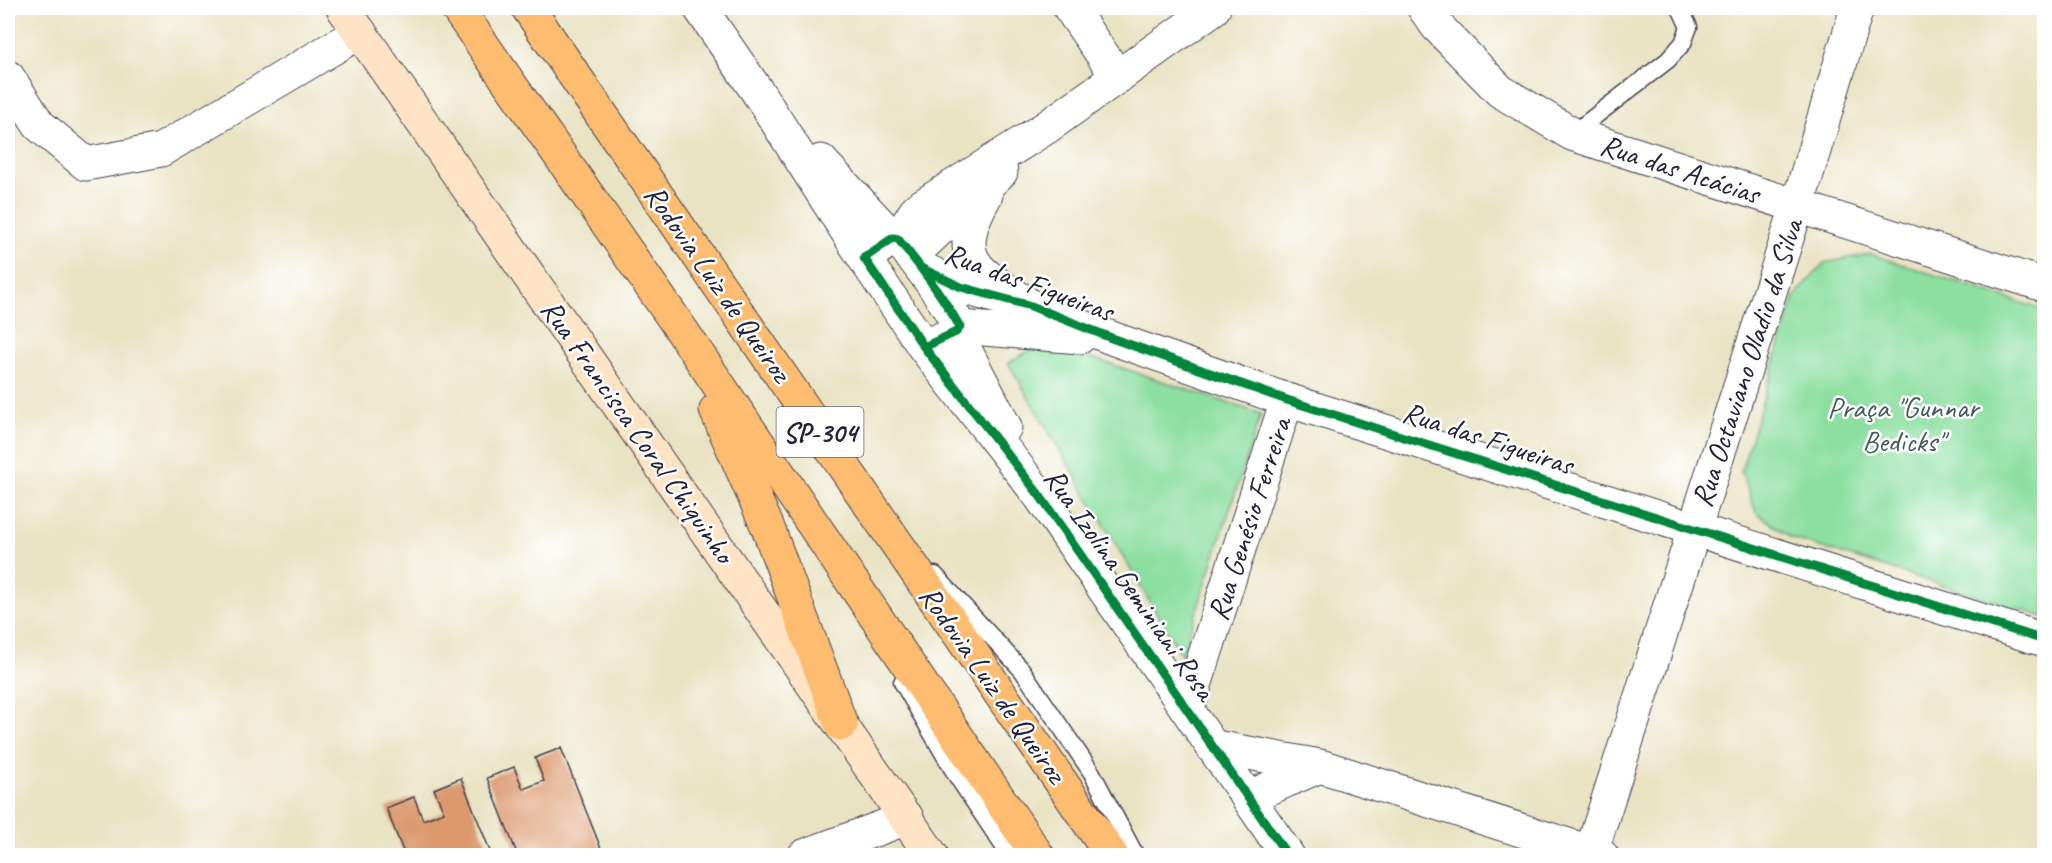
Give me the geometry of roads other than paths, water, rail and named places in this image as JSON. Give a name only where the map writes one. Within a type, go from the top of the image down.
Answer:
[{"type":"highway","name":"Rodovia Luiz de Queiroz","points":[[458,8],[674,319],[1038,855]]},
{"type":"highway","name":"Rodovia Luiz de Queiroz","points":[[528,8],[1112,855]]},
{"type":"highway","points":[[674,319],[768,528],[842,724]]},
{"type":"main road","name":"Rua Francisca Coral Chiquinho","points":[[351,20],[932,855]]},
{"type":"street","points":[[700,8],[759,93],[864,258],[906,250],[997,177],[1047,127]]},
{"type":"street","points":[[1070,8],[1118,77]]},
{"type":"street","points":[[906,250],[917,209],[1047,127],[1214,8]]},
{"type":"street","name":"Rua das Acácias","points":[[1424,8],[1437,26],[1500,92],[1572,134],[2044,285]]},
{"type":"street","name":"Rua Octaviano Oladio da Silva","points":[[1595,854],[1857,8]]},
{"type":"street","points":[[8,77],[39,125],[86,164],[161,150],[351,20]]},
{"type":"street","points":[[759,93],[906,250]]},
{"type":"street","points":[[997,177],[974,216],[968,247],[983,274],[1031,306]]},
{"type":"street","name":"Rua das Figueiras","points":[[906,250],[961,287],[1031,306],[1114,339],[1287,400],[2044,640]]},
{"type":"street","name":"Rua Izolina Geminiani Rosa","points":[[906,250],[944,298],[1040,496]]},
{"type":"street","name":"Rua Izolina Geminiani Rosa","points":[[864,258],[924,347],[1040,496],[1188,707],[1288,855]]},
{"type":"street","points":[[924,347],[958,329]]},
{"type":"street","name":"Rua das Figueiras","points":[[958,329],[1114,339]]},
{"type":"street","name":"Rua Genésio Ferreira","points":[[1188,707],[1287,400]]},
{"type":"street","points":[[1215,747],[1320,766],[1595,854]]},
{"type":"street","points":[[1248,797],[1320,766]]},
{"type":"street","points":[[804,855],[907,818]]},
{"type":"lane","points":[[1572,134],[1668,60],[1683,43],[1689,27],[1680,8]]},
{"type":"lane","points":[[867,501],[1022,670],[1092,773],[1136,855]]},
{"type":"lane","points":[[797,502],[956,775],[1010,855]]},
{"type":"park label","name":"Praça \"Gunnar Bedicks\"","points":[[1903,424]]}]
